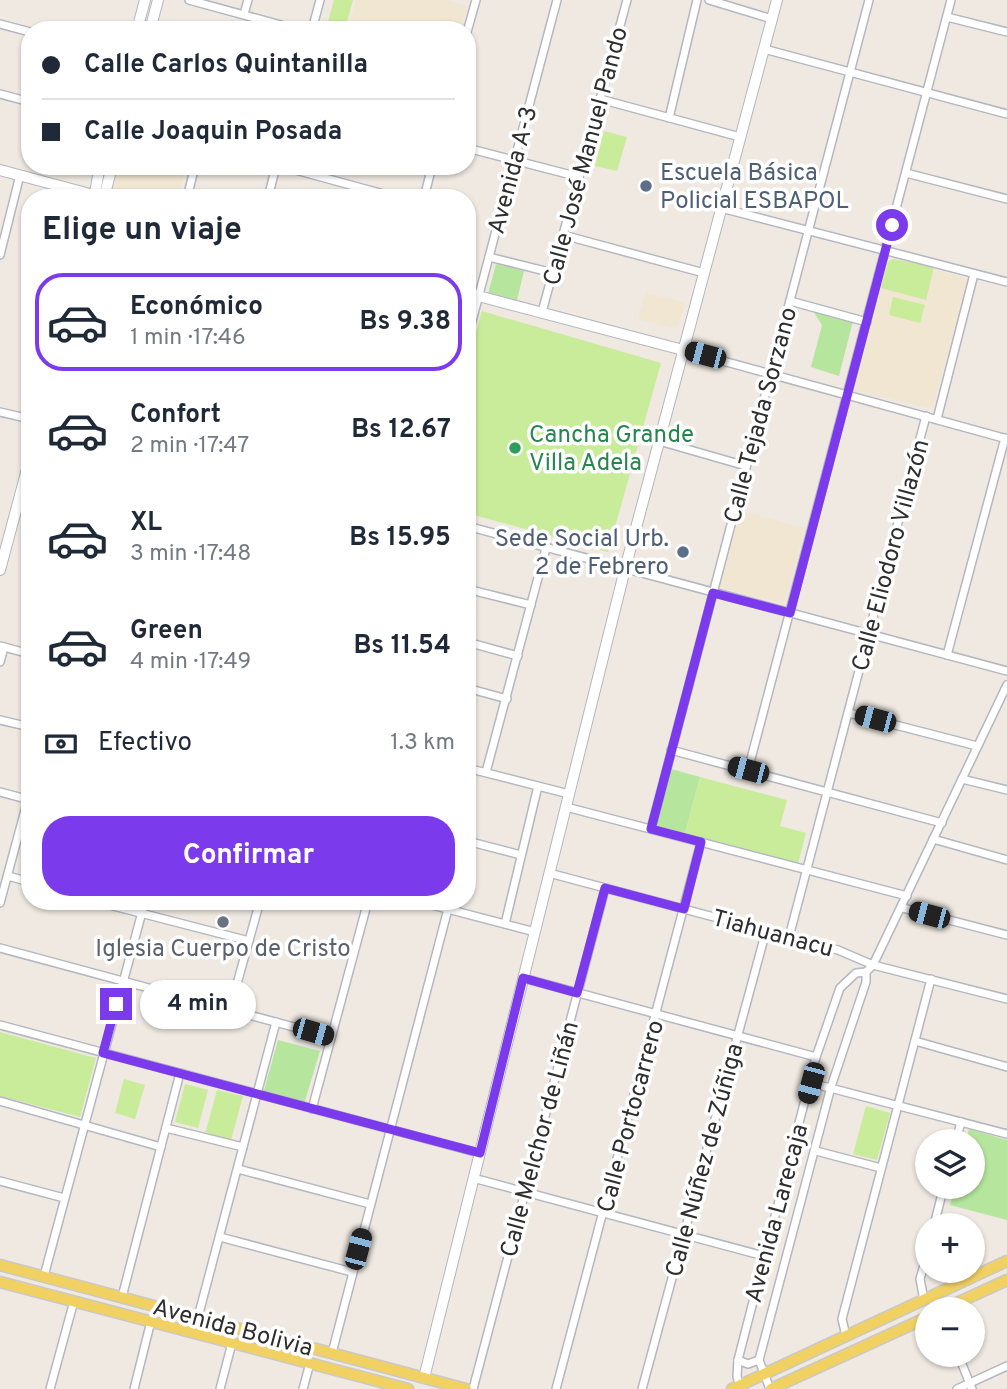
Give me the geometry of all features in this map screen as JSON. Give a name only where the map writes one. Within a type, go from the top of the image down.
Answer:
[{"type":"main road","points":[[930,1297],[1007,1261]]},
{"type":"main road","name":"Avenida Bolivia","points":[[0,1265],[332,1353],[422,1383],[466,1389]]},
{"type":"main road","points":[[970,1297],[1007,1280]]},
{"type":"main road","name":"Avenida Bolivia","points":[[0,1282],[310,1363],[387,1386],[408,1389]]},
{"type":"main road","points":[[738,1388],[915,1304]]},
{"type":"main road","points":[[771,1389],[915,1323]]},
{"type":"street","points":[[139,21],[145,0]]},
{"type":"street","points":[[152,21],[158,0]]},
{"type":"street","points":[[189,0],[268,21]]},
{"type":"street","points":[[244,14],[248,0]]},
{"type":"street","points":[[314,21],[320,0]]},
{"type":"street","points":[[470,21],[475,0]]},
{"type":"street","name":"Avenida A-3","points":[[476,307],[557,0]]},
{"type":"street","name":"Calle José Manuel Pando","points":[[542,312],[627,0]]},
{"type":"street","points":[[668,118],[697,0]]},
{"type":"street","points":[[709,0],[772,19]]},
{"type":"street","points":[[422,1383],[625,569],[777,0]]},
{"type":"street","name":"Calle Tejada Sorzano","points":[[651,829],[869,0]]},
{"type":"street","points":[[748,770],[951,0]]},
{"type":"street","points":[[947,16],[1007,32]]},
{"type":"street","points":[[0,24],[21,30]]},
{"type":"street","points":[[764,49],[1007,114]]},
{"type":"street","points":[[0,94],[21,100]]},
{"type":"street","points":[[600,99],[740,136]]},
{"type":"street","points":[[476,150],[579,177]]},
{"type":"street","points":[[0,170],[69,189]]},
{"type":"street","points":[[906,173],[1007,199]]},
{"type":"street","points":[[0,255],[20,175]]},
{"type":"street","points":[[312,175],[364,189]]},
{"type":"street","points":[[721,208],[1007,282]]},
{"type":"street","points":[[564,235],[704,273]]},
{"type":"street","points":[[489,257],[553,273]]},
{"type":"street","name":"Calle Eliodoro Villazón","points":[[937,419],[974,274]]},
{"type":"street","points":[[476,295],[1006,438],[947,655]]},
{"type":"street","points":[[790,301],[867,322]]},
{"type":"street","points":[[0,412],[21,417]]},
{"type":"street","name":"Calle Eliodoro Villazón","points":[[789,937],[926,416]]},
{"type":"street","points":[[659,441],[746,466]]},
{"type":"street","points":[[0,570],[21,492]]},
{"type":"street","points":[[476,529],[1007,671]]},
{"type":"street","points":[[486,772],[546,548]]},
{"type":"street","points":[[476,591],[531,605]]},
{"type":"street","points":[[476,644],[518,656]]},
{"type":"street","points":[[0,662],[2,647],[21,652]]},
{"type":"street","name":"Avenida Larecaja","points":[[738,1388],[738,1360],[764,1256],[816,1058],[839,988],[856,973],[866,972],[873,965],[903,908],[977,746],[1003,705],[1007,685]]},
{"type":"street","points":[[476,690],[507,699]]},
{"type":"street","points":[[849,713],[977,746]]},
{"type":"street","points":[[0,720],[21,725]]},
{"type":"street","points":[[671,750],[942,823]]},
{"type":"street","points":[[476,770],[569,794]]},
{"type":"street","points":[[962,779],[1007,790]]},
{"type":"street","points":[[505,924],[538,786]]},
{"type":"street","points":[[0,792],[21,798]]},
{"type":"street","points":[[566,807],[907,896]]},
{"type":"street","points":[[0,903],[21,829]]},
{"type":"street","points":[[933,839],[1007,860]]},
{"type":"street","name":"Calle Portocarrero","points":[[556,1389],[605,1213],[701,842]]},
{"type":"street","points":[[476,843],[521,855]]},
{"type":"street","name":"Tiahuanacu","points":[[549,873],[838,950],[873,965],[1007,999]]},
{"type":"street","points":[[8,876],[21,880]]},
{"type":"street","name":"Calle Melchor de Liñán","points":[[473,1389],[605,888]]},
{"type":"street","points":[[903,908],[1007,936]]},
{"type":"street","points":[[124,910],[249,942]]},
{"type":"street","points":[[44,1276],[142,910]]},
{"type":"street","points":[[230,1009],[258,910]]},
{"type":"street","points":[[312,1109],[366,910]]},
{"type":"street","points":[[332,1353],[448,910]]},
{"type":"street","points":[[452,910],[535,932]]},
{"type":"street","name":"Calle Núñez de Zúñiga","points":[[642,1389],[766,931]]},
{"type":"street","points":[[0,948],[331,1037]]},
{"type":"street","name":"Avenida Larecaja","points":[[759,1360],[831,1087],[866,982],[866,972]]},
{"type":"street","points":[[523,978],[816,1058]]},
{"type":"street","points":[[846,1336],[842,1319],[931,979]]},
{"type":"street","points":[[198,1317],[276,1022]]},
{"type":"street","points":[[0,1025],[480,1153]]},
{"type":"street","points":[[915,1041],[1007,1067]]},
{"type":"street","points":[[122,1297],[180,1073]]},
{"type":"street","points":[[811,1083],[1007,1134]]},
{"type":"street","points":[[0,1101],[161,1147]]},
{"type":"street","points":[[959,1129],[961,1122]]},
{"type":"street","points":[[166,1128],[243,1147]]},
{"type":"street","points":[[816,1151],[881,1168]]},
{"type":"street","points":[[238,1169],[370,1204]]},
{"type":"street","points":[[473,1178],[764,1256]]},
{"type":"street","points":[[0,1181],[64,1198]]},
{"type":"street","points":[[219,1237],[352,1272]]},
{"type":"street","points":[[50,1389],[74,1301]]},
{"type":"street","points":[[134,1389],[151,1321]]},
{"type":"street","points":[[220,1389],[232,1343]]},
{"type":"street","points":[[738,1360],[748,1364],[759,1360],[771,1389]]},
{"type":"street","points":[[303,1389],[310,1363]]},
{"type":"street","points":[[957,1389],[971,1386],[1007,1366]]},
{"type":"street","points":[[963,1367],[971,1386]]},
{"type":"shaded area","points":[[356,0],[446,0],[467,6],[463,21],[350,21]]},
{"type":"shaded area","points":[[114,175],[184,175],[180,189],[110,188]]},
{"type":"shaded area","points":[[893,259],[969,279],[932,409],[853,390],[888,262]]},
{"type":"shaded area","points":[[646,293],[685,303],[678,325],[671,328],[638,319]]},
{"type":"shaded area","points":[[741,511],[805,528],[784,604],[723,588],[720,584]]},
{"type":"green space","points":[[334,0],[353,0],[347,21],[328,21]]},
{"type":"green space","points":[[604,131],[627,137],[617,171],[595,166]]},
{"type":"green space","points":[[893,259],[934,267],[926,300],[881,288],[888,262]]},
{"type":"green space","points":[[496,264],[524,271],[516,304],[487,298]]},
{"type":"green space","points":[[893,297],[925,305],[920,323],[889,315]]},
{"type":"green space","points":[[482,311],[661,363],[608,552],[476,515],[476,332]]},
{"type":"green space","points":[[813,311],[853,321],[839,376],[811,367],[822,325]]},
{"type":"green space","points":[[671,769],[700,777],[683,841],[654,833]]},
{"type":"green space","points":[[700,777],[787,800],[780,826],[806,833],[796,871],[683,841]]},
{"type":"green space","points":[[0,1032],[96,1058],[80,1117],[0,1096]]},
{"type":"green space","points":[[278,1040],[320,1051],[304,1104],[263,1094]]},
{"type":"green space","points":[[124,1079],[145,1085],[135,1119],[115,1113]]},
{"type":"green space","points":[[185,1084],[208,1090],[198,1128],[175,1122]]},
{"type":"green space","points":[[217,1090],[243,1096],[231,1140],[205,1134]]},
{"type":"green space","points":[[866,1106],[890,1113],[877,1160],[853,1154]]},
{"type":"green space","points":[[985,1134],[1007,1140],[1007,1220],[950,1205],[952,1199],[985,1199]]},
{"type":"place","name":"Escuela Básica Policial ESBAPOL","points":[[646,186]]},
{"type":"place","name":"Cancha Grande Villa Adela","points":[[515,448]]},
{"type":"place","name":"Sede Social Urb. 2 de Febrero","points":[[683,552]]},
{"type":"place","name":"Iglesia Cuerpo de Cristo","points":[[223,922]]},
{"type":"route","points":[[116,1004],[103,1053],[480,1153],[523,978],[577,993],[605,888],[684,909],[701,842],[651,829],[713,593],[790,613],[892,225]]}]
